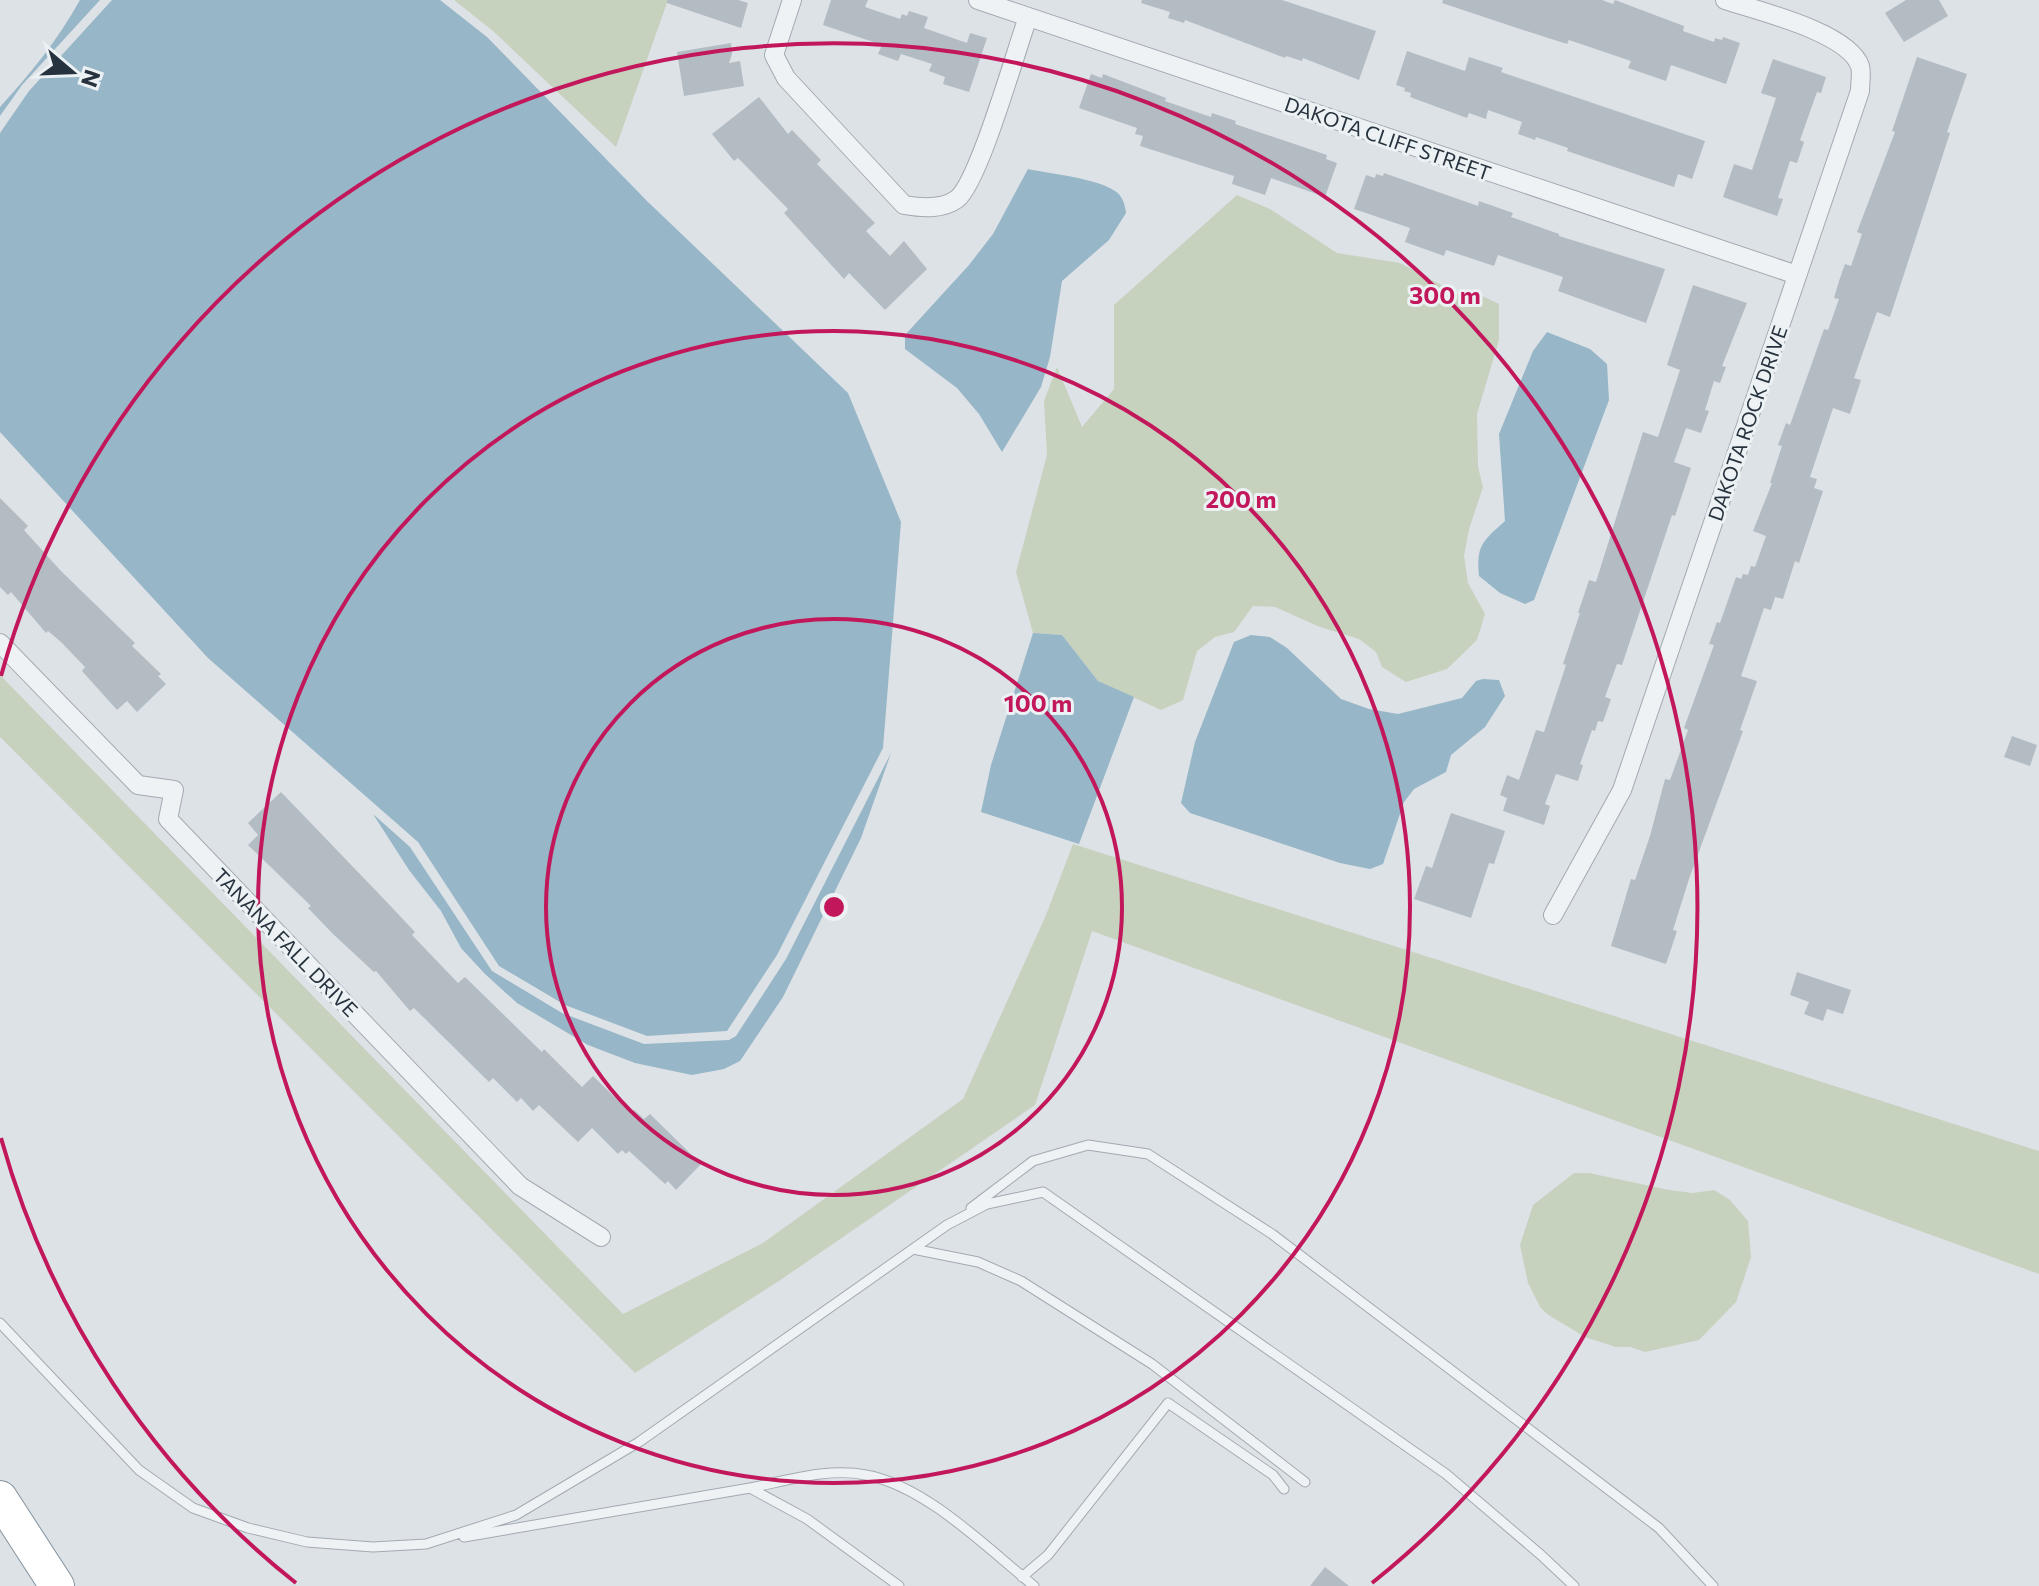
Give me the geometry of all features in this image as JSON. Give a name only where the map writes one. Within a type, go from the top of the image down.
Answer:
[{"type":"highway","points":[[0,1498],[57,1586]]},
{"type":"street","points":[[792,0],[774,55],[786,78],[904,205],[926,209],[957,199],[974,177],[1028,17]]},
{"type":"street","name":"DAKOTA CLIFF STREET","points":[[978,0],[1797,275]]},
{"type":"street","name":"DAKOTA ROCK DRIVE","points":[[1553,915],[1622,790],[1860,91],[1861,68],[1852,51],[1829,35],[1725,0]]},
{"type":"street","name":"TANANA FALL DRIVE","points":[[0,643],[138,785],[174,790],[168,819],[520,1186],[601,1237]]},
{"type":"lane","points":[[426,1544],[516,1515],[639,1442],[1033,1161],[1088,1145],[1148,1154],[1272,1234],[1659,1528],[1713,1586]]},
{"type":"lane","points":[[947,1225],[987,1204],[1043,1192],[1446,1474],[1574,1586]]},
{"type":"lane","points":[[913,1249],[978,1262],[1021,1281],[1152,1364],[1305,1482]]},
{"type":"lane","points":[[0,1323],[139,1470],[193,1508],[248,1528],[307,1542],[373,1547],[426,1544],[839,1473],[865,1475],[894,1484],[946,1515],[1034,1586]]},
{"type":"lane","points":[[1022,1577],[1048,1555],[1168,1403],[1273,1475],[1284,1489]]},
{"type":"lane","points":[[750,1488],[807,1519],[899,1586]]},
{"type":"green space","points":[[454,0],[668,0],[616,147],[493,31]]},
{"type":"green space","points":[[1237,195],[1270,209],[1337,253],[1400,263],[1458,294],[1474,299],[1476,293],[1499,304],[1499,340],[1477,414],[1478,467],[1483,487],[1464,556],[1468,583],[1485,614],[1477,640],[1447,669],[1406,682],[1382,667],[1376,652],[1359,639],[1320,627],[1275,607],[1253,606],[1234,632],[1215,637],[1197,651],[1183,700],[1161,710],[1098,681],[1062,635],[1033,633],[1016,572],[1047,455],[1044,401],[1057,367],[1082,427],[1114,389],[1114,305]]},
{"type":"green space","points":[[0,675],[623,1314],[763,1243],[963,1099],[1046,915],[1073,844],[2039,1151],[2039,1274],[1092,931],[1035,1105],[779,1281],[635,1373],[0,737]]},
{"type":"green space","points":[[1574,1173],[1589,1173],[1693,1193],[1714,1190],[1730,1200],[1748,1221],[1751,1257],[1736,1302],[1699,1340],[1645,1352],[1631,1347],[1616,1347],[1585,1337],[1540,1307],[1528,1283],[1520,1245],[1533,1205]]},
{"type":"water","points":[[80,0],[100,0],[22,85],[0,116],[0,107],[43,56]]},
{"type":"water","points":[[112,0],[440,0],[487,37],[647,201],[848,393],[901,522],[883,748],[777,955],[727,1031],[647,1036],[565,1005],[499,966],[418,842],[208,658],[0,432],[0,133],[29,91]]},
{"type":"water","points":[[1028,169],[1107,187],[1120,195],[1126,213],[1109,240],[1062,281],[1050,357],[1041,387],[1002,452],[979,414],[957,388],[905,349],[905,335],[993,234]]},
{"type":"water","points":[[1547,332],[1590,349],[1607,364],[1609,400],[1534,600],[1525,604],[1500,593],[1479,576],[1479,557],[1486,539],[1505,521],[1499,434],[1533,351]]},
{"type":"water","points":[[1033,633],[1062,635],[1098,681],[1134,697],[1079,844],[981,812],[991,765]]},
{"type":"water","points":[[1251,635],[1270,637],[1287,648],[1341,699],[1369,709],[1398,714],[1462,698],[1476,681],[1499,680],[1505,696],[1485,727],[1451,755],[1446,772],[1414,789],[1404,802],[1383,864],[1370,869],[1340,863],[1190,813],[1181,803],[1195,742],[1234,642]]},
{"type":"water","points":[[891,753],[861,838],[783,997],[740,1061],[724,1069],[692,1075],[635,1063],[588,1045],[517,1003],[461,948],[441,911],[409,870],[373,814],[410,847],[492,971],[562,1013],[644,1044],[729,1040],[736,1036],[786,959]]},
{"type":"building","points":[[667,0],[738,0],[748,3],[741,28],[667,3]]},
{"type":"building","points":[[831,0],[868,0],[865,7],[900,19],[902,14],[907,16],[909,11],[928,17],[924,28],[967,43],[970,33],[987,38],[969,92],[943,84],[945,77],[929,71],[932,64],[901,54],[898,61],[878,54],[882,45],[823,25]]},
{"type":"building","points":[[1142,0],[1282,0],[1376,31],[1359,80],[1303,58],[1302,61],[1285,58],[1185,20],[1184,23],[1168,18],[1170,12],[1141,3]]},
{"type":"building","points":[[1443,0],[1602,0],[1613,4],[1615,0],[1684,26],[1683,31],[1714,42],[1715,38],[1722,40],[1723,37],[1740,43],[1726,84],[1671,65],[1666,81],[1628,68],[1631,61],[1569,40],[1567,44],[1517,28],[1442,3]]},
{"type":"building","points":[[1906,0],[1939,0],[1948,16],[1904,42],[1885,13]]},
{"type":"building","points":[[731,43],[729,63],[740,61],[744,86],[684,96],[677,52]]},
{"type":"building","points":[[1407,51],[1465,71],[1469,57],[1503,68],[1501,72],[1705,141],[1692,179],[1678,174],[1674,187],[1567,151],[1568,148],[1536,137],[1535,140],[1518,134],[1522,122],[1488,110],[1486,119],[1469,113],[1467,118],[1410,97],[1411,93],[1396,85]]},
{"type":"building","points":[[1917,57],[1967,74],[1890,317],[1877,312],[1854,378],[1861,380],[1850,414],[1833,408],[1810,477],[1817,479],[1814,488],[1823,491],[1799,563],[1795,561],[1783,599],[1775,597],[1771,610],[1764,608],[1741,676],[1757,681],[1740,730],[1743,731],[1689,879],[1666,964],[1611,946],[1631,879],[1635,880],[1650,836],[1665,779],[1670,780],[1688,730],[1684,728],[1714,645],[1709,644],[1717,622],[1720,623],[1736,577],[1741,579],[1743,574],[1748,575],[1751,566],[1755,567],[1766,536],[1753,531],[1772,483],[1782,446],[1778,445],[1786,423],[1790,425],[1824,329],[1828,330],[1839,299],[1834,298],[1845,264],[1851,266],[1862,234],[1857,232],[1895,132],[1892,131]]},
{"type":"building","points":[[1773,59],[1826,77],[1821,93],[1817,92],[1800,140],[1804,142],[1797,163],[1790,161],[1778,198],[1783,199],[1777,216],[1723,197],[1734,164],[1752,170],[1776,98],[1761,93]]},
{"type":"building","points":[[1091,74],[1102,78],[1103,74],[1166,98],[1165,101],[1211,117],[1212,113],[1236,121],[1235,124],[1327,155],[1326,159],[1337,163],[1325,197],[1271,178],[1265,195],[1232,184],[1234,176],[1140,146],[1143,136],[1135,134],[1137,128],[1079,108]]},
{"type":"building","points":[[759,97],[788,134],[792,130],[821,160],[817,164],[875,223],[866,231],[890,256],[904,241],[927,269],[885,310],[849,273],[844,279],[784,213],[788,209],[738,158],[734,161],[712,134]]},
{"type":"building","points":[[1384,173],[1478,206],[1479,201],[1513,213],[1511,217],[1559,236],[1665,269],[1646,323],[1558,291],[1563,277],[1498,255],[1494,266],[1446,250],[1444,256],[1405,242],[1410,228],[1354,209],[1366,175],[1375,178],[1376,174],[1383,176]]},
{"type":"building","points":[[1693,285],[1747,303],[1722,366],[1726,367],[1720,383],[1714,381],[1705,410],[1709,411],[1701,433],[1686,428],[1674,462],[1691,468],[1622,665],[1617,664],[1605,697],[1611,699],[1603,722],[1598,721],[1595,731],[1592,730],[1580,764],[1583,765],[1578,781],[1556,774],[1545,804],[1550,806],[1544,825],[1503,811],[1507,798],[1500,795],[1507,775],[1519,780],[1536,730],[1544,732],[1566,665],[1563,664],[1578,613],[1589,580],[1596,582],[1643,432],[1658,437],[1680,370],[1667,365]]},
{"type":"building","points":[[0,498],[28,526],[24,530],[60,570],[135,643],[132,646],[161,674],[158,676],[166,684],[137,712],[127,701],[117,710],[82,671],[85,667],[61,642],[48,631],[46,633],[11,592],[8,595],[0,587]]},
{"type":"building","points":[[2012,736],[2037,745],[2030,766],[2004,757]]},
{"type":"building","points":[[281,792],[415,932],[412,935],[458,983],[465,977],[582,1087],[593,1076],[631,1113],[634,1110],[644,1119],[650,1114],[701,1164],[676,1190],[668,1181],[665,1184],[629,1151],[626,1154],[622,1150],[618,1154],[592,1128],[578,1142],[539,1105],[533,1111],[521,1098],[517,1102],[493,1078],[489,1082],[414,1008],[410,1011],[376,971],[333,934],[308,908],[311,906],[248,845],[258,835],[248,823]]},
{"type":"building","points":[[1451,813],[1505,831],[1494,864],[1489,863],[1471,918],[1414,899],[1426,866],[1432,868]]},
{"type":"building","points":[[1797,972],[1851,990],[1843,1014],[1827,1009],[1823,1021],[1804,1014],[1809,1002],[1790,995]]},
{"type":"building","points":[[1325,1567],[1349,1586],[1310,1586]]}]
